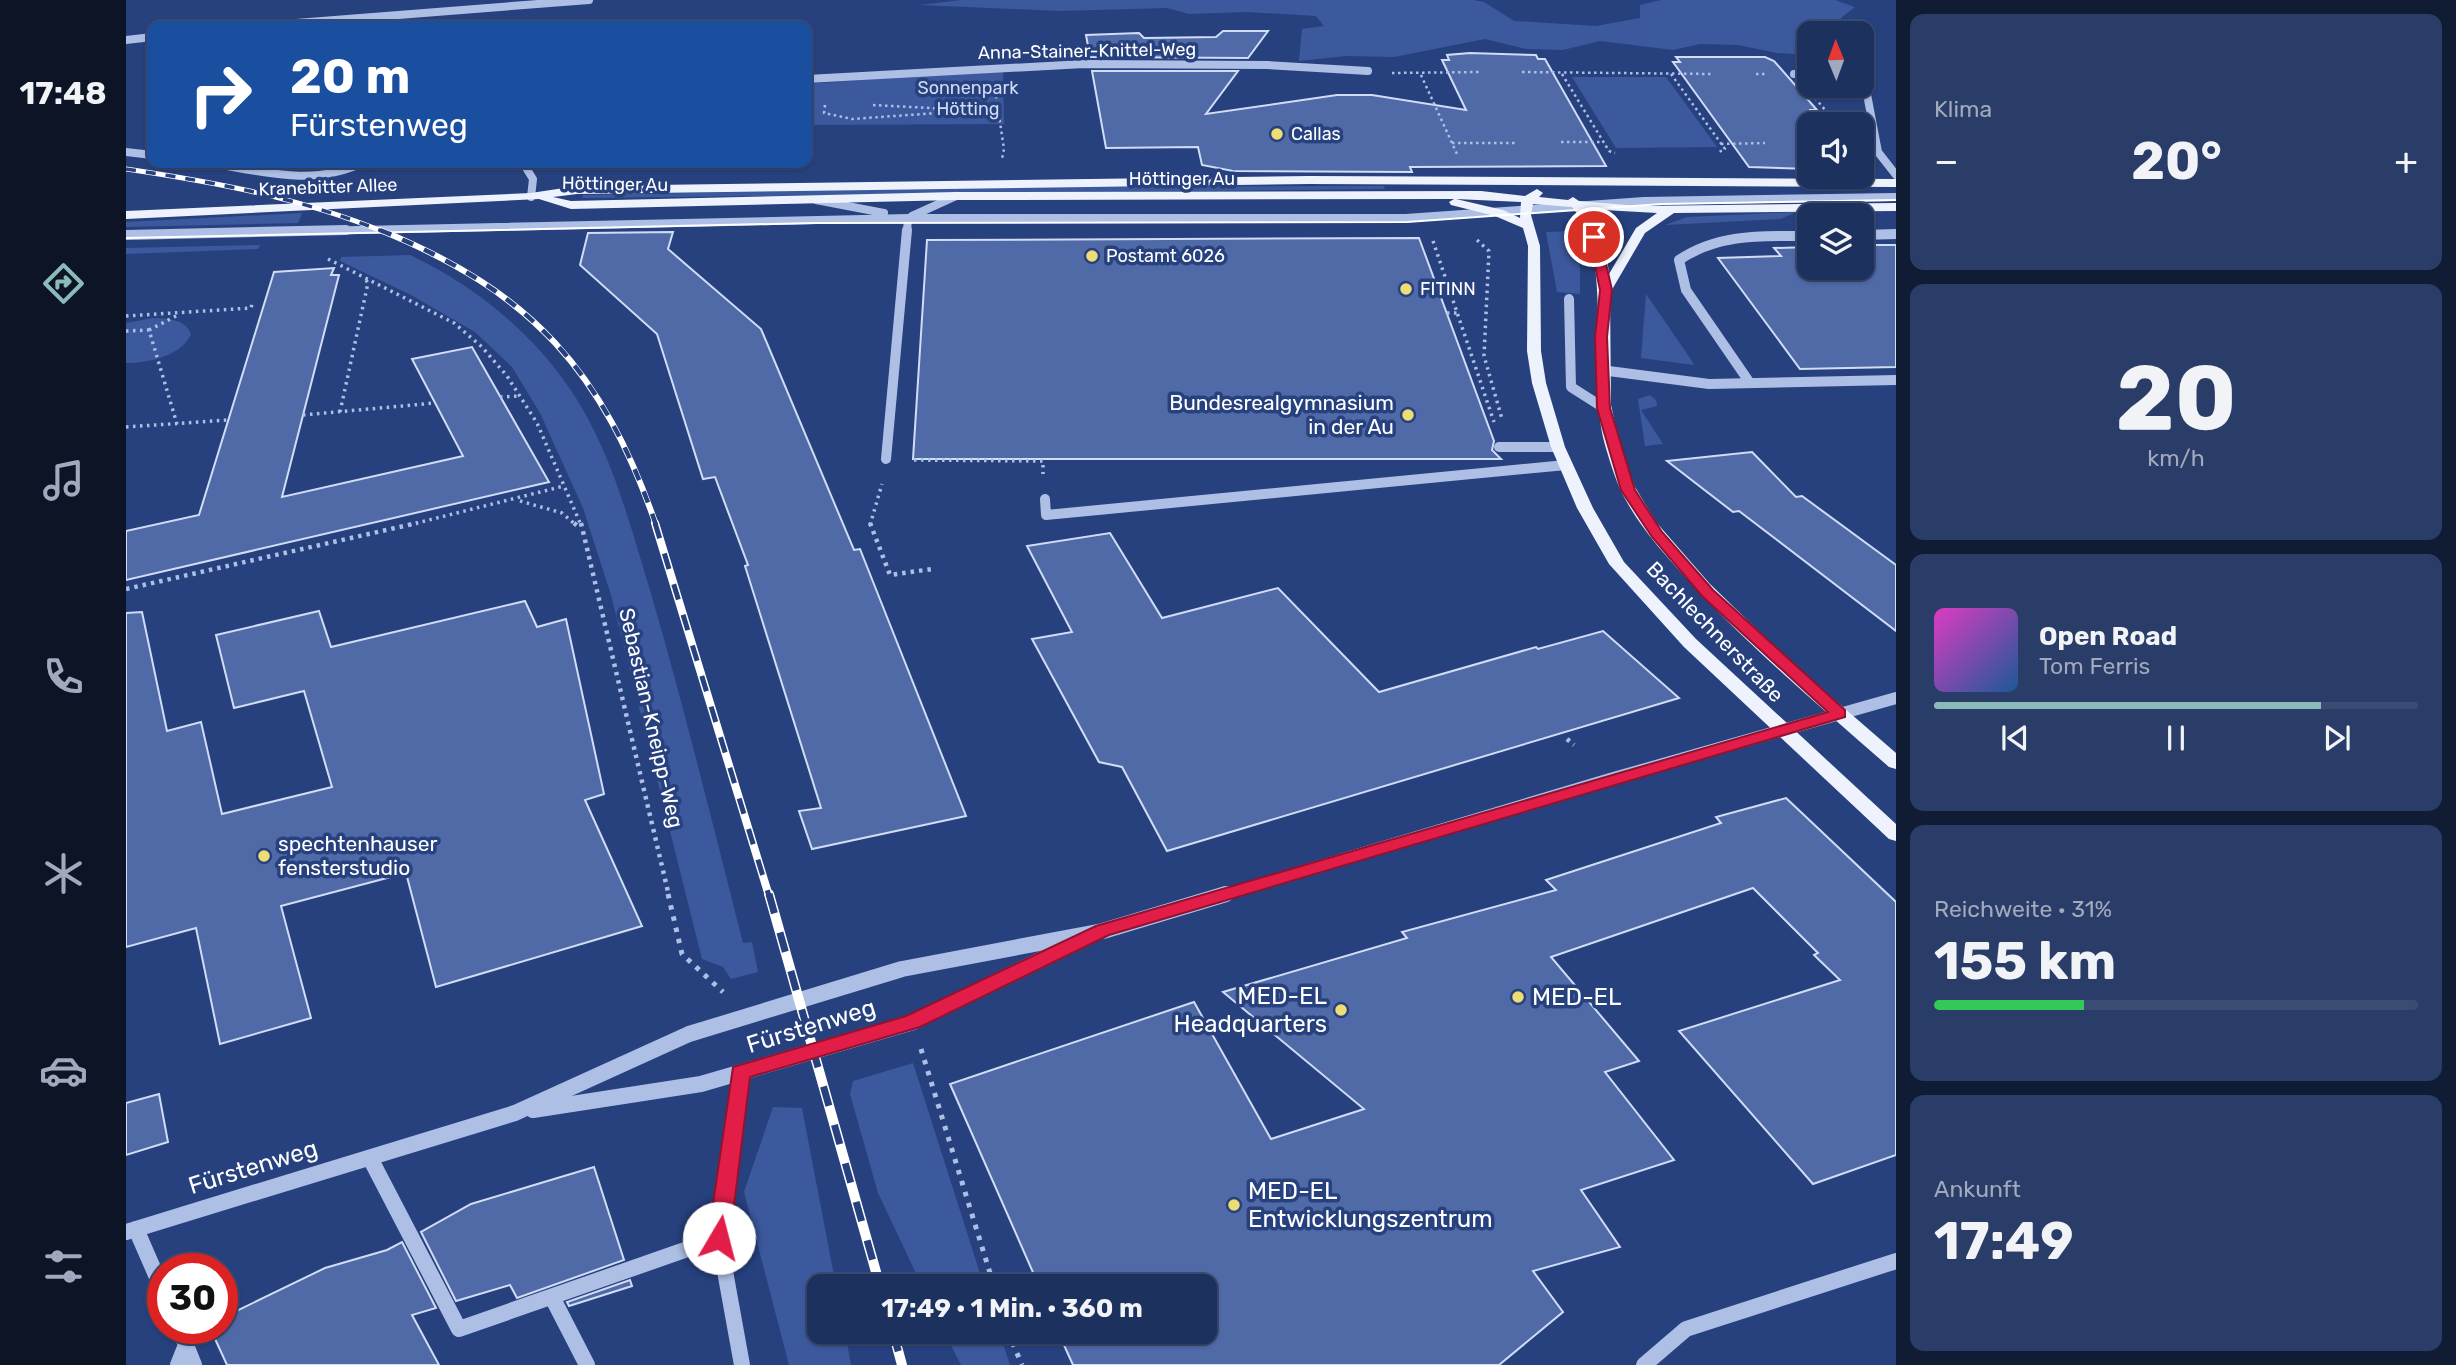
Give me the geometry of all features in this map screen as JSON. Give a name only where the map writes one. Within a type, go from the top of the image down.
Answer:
[{"type":"main road","name":"Höttinger Au","points":[[531,197],[577,190],[996,183],[1470,180],[1896,183]]},
{"type":"main road","points":[[1496,181],[1547,189],[1578,205]]},
{"type":"main road","points":[[1413,196],[1499,213],[1526,212],[1547,189],[1581,182]]},
{"type":"main road","name":"Höttinger Au","points":[[531,197],[572,205],[956,196],[1481,195],[1526,212],[1578,205],[1669,211],[1896,207]]},
{"type":"main road","name":"Kranebitter Allee","points":[[126,215],[531,197]]},
{"type":"main road","name":"Bachlechnerstraße","points":[[1578,205],[1590,222],[1606,290],[1601,370],[1604,408],[1628,490],[1657,534],[1708,593],[1896,763]]},
{"type":"main road","points":[[1606,290],[1640,230],[1669,211]]},
{"type":"main road","name":"Bachlechnerstraße","points":[[1526,212],[1534,246],[1535,351],[1539,383],[1558,447],[1585,508],[1617,564],[1706,661],[1896,835]]},
{"type":"street","points":[[322,21],[589,0]]},
{"type":"street","points":[[126,40],[147,38]]},
{"type":"street","name":"Anna-Stainer-Knittel-Weg","points":[[812,79],[995,67],[1267,65],[1368,71]]},
{"type":"street","points":[[126,152],[147,154]]},
{"type":"street","points":[[245,168],[296,175],[344,171],[351,168]]},
{"type":"street","points":[[526,168],[533,179],[531,197]]},
{"type":"street","points":[[812,199],[908,218],[956,196]]},
{"type":"street","points":[[1578,205],[1896,197]]},
{"type":"street","points":[[126,235],[908,218],[1379,219],[1499,213]]},
{"type":"street","points":[[887,459],[908,218]]},
{"type":"street","points":[[1874,235],[1896,234]]},
{"type":"street","points":[[1750,383],[1686,289],[1681,280],[1679,260],[1694,247],[1747,236],[1797,236]]},
{"type":"street","points":[[1569,299],[1571,387],[1604,408]]},
{"type":"street","points":[[1601,370],[1709,384],[1896,380]]},
{"type":"street","points":[[1505,447],[1558,447]]},
{"type":"street","points":[[1045,499],[1046,515],[1566,465]]},
{"type":"street","points":[[1840,714],[1896,698]]},
{"type":"street","name":"Fürstenweg","points":[[131,1231],[515,1113],[689,1034],[902,969],[1102,931],[1840,714]]},
{"type":"street","name":"Fürstenweg","points":[[515,1113],[701,1084],[913,1022],[1102,931]]},
{"type":"street","points":[[740,1073],[719,1238],[741,1365]]},
{"type":"street","points":[[370,1157],[459,1329],[719,1238]]},
{"type":"street","points":[[131,1231],[147,1261]]},
{"type":"street","points":[[1643,1365],[1686,1329],[1896,1261]]},
{"type":"street","points":[[552,1297],[587,1365]]},
{"type":"street","points":[[178,1365],[181,1344]]},
{"type":"street","points":[[185,1344],[194,1365]]},
{"type":"lane","points":[[1868,98],[1878,152],[1896,175]]},
{"type":"path","points":[[995,67],[998,118],[1004,149],[996,183]]},
{"type":"path","points":[[1368,71],[1421,75],[1479,72]]},
{"type":"path","points":[[1522,72],[1713,74]]},
{"type":"path","points":[[1562,74],[1609,151],[1617,153]]},
{"type":"path","points":[[1671,74],[1725,149],[1706,155]]},
{"type":"path","points":[[1421,75],[1470,180]]},
{"type":"path","points":[[831,79],[831,91],[823,111],[835,118],[969,113]]},
{"type":"path","points":[[869,104],[998,118]]},
{"type":"path","points":[[1561,142],[1604,142]]},
{"type":"path","points":[[1452,143],[1515,143]]},
{"type":"path","points":[[1721,144],[1765,144]]},
{"type":"path","points":[[1472,236],[1489,251],[1485,356],[1505,447]]},
{"type":"path","points":[[1432,237],[1493,420],[1505,447]]},
{"type":"path","name":"Sebastian-Kneipp-Weg","points":[[321,255],[454,323],[482,347],[507,376],[537,423],[584,531],[682,954],[730,998],[734,1020]]},
{"type":"path","points":[[340,412],[368,283],[364,278]]},
{"type":"path","points":[[126,316],[251,308],[253,300]]},
{"type":"path","points":[[126,331],[149,330],[184,312]]},
{"type":"path","points":[[1447,313],[1457,313]]},
{"type":"path","points":[[149,330],[177,424]]},
{"type":"path","points":[[500,397],[519,396]]},
{"type":"path","points":[[303,415],[435,403]]},
{"type":"path","points":[[126,428],[228,420]]},
{"type":"path","points":[[913,460],[1042,461]]},
{"type":"path","points":[[882,484],[870,524],[890,575],[932,569]]},
{"type":"path","points":[[127,589],[518,500],[564,486]]},
{"type":"path","points":[[518,500],[562,513],[584,531]]},
{"type":"path","points":[[1567,739],[1574,745]]},
{"type":"path","points":[[913,1022],[990,1274]]},
{"type":"path","points":[[1013,1344],[1022,1365]]},
{"type":"green space","points":[[961,0],[1473,0],[1484,2],[1514,21],[1596,26],[1640,18],[1640,5],[1661,0],[1835,0],[1855,7],[1840,21],[1797,21],[1797,54],[1738,45],[1700,44],[1673,50],[1600,41],[1563,50],[1526,49],[1485,39],[1394,57],[1346,56],[1299,61],[1302,29],[1324,26],[1316,16],[1247,12],[1189,14],[1167,8],[1060,11],[920,5]]},
{"type":"green space","name":"Sonnenpark Hötting","points":[[1003,70],[1004,124],[812,125],[812,84]]},
{"type":"green space","points":[[1572,77],[1666,77],[1717,147],[1616,148]]},
{"type":"green space","points":[[1384,186],[1385,189],[582,198],[583,195],[990,187]]},
{"type":"green space","points":[[1796,212],[1781,219],[1665,225],[1687,217]]},
{"type":"green space","points":[[302,213],[298,223],[126,227],[126,222]]},
{"type":"green space","points":[[1574,231],[1580,258],[1580,294],[1557,292],[1546,232]]},
{"type":"green space","points":[[260,245],[258,249],[126,254],[126,248]]},
{"type":"green space","points":[[410,255],[456,280],[519,329],[555,368],[597,436],[618,486],[650,590],[743,943],[752,942],[758,972],[731,979],[723,967],[702,959],[611,595],[583,508],[540,413],[512,367],[475,332],[411,295],[340,261],[341,257]]},
{"type":"green space","points":[[1646,294],[1692,361],[1694,365],[1641,358]]},
{"type":"green space","points":[[153,318],[180,322],[191,334],[187,342],[163,357],[126,363],[126,323]]},
{"type":"green space","points":[[1650,395],[1656,400],[1657,406],[1641,410],[1663,444],[1645,446],[1638,399]]},
{"type":"green space","points":[[913,1063],[980,1274],[916,1274],[878,1193],[850,1094],[853,1081]]},
{"type":"green space","points":[[773,1107],[802,1108],[834,1274],[807,1274],[807,1344],[847,1344],[851,1365],[789,1365],[744,1192]]},
{"type":"green space","points":[[950,1344],[1003,1344],[1010,1365],[961,1365]]},
{"type":"building","points":[[1223,31],[1268,31],[1248,58],[1090,57],[1086,35],[1139,33],[1144,38],[1216,37]]},
{"type":"building","points":[[1447,55],[1536,55],[1538,59],[1545,59],[1606,166],[1410,167],[1412,172],[1233,171],[1202,165],[1198,147],[1106,148],[1092,71],[1238,71],[1206,114],[1337,95],[1372,95],[1466,110],[1442,60],[1449,60]]},
{"type":"building","points":[[1676,57],[1765,57],[1774,61],[1797,87],[1797,98],[1806,98],[1817,110],[1797,112],[1797,169],[1749,167],[1673,62],[1680,62]]},
{"type":"building","points":[[673,232],[668,249],[761,329],[854,550],[860,549],[966,816],[812,849],[799,811],[821,808],[745,566],[748,565],[715,477],[703,479],[657,334],[580,265],[588,233]]},
{"type":"building","points":[[1419,238],[1494,441],[1492,450],[1501,459],[913,459],[927,240]]},
{"type":"building","points":[[1874,245],[1896,245],[1896,367],[1800,369],[1718,258],[1781,256],[1774,248],[1797,247],[1797,280],[1874,280]]},
{"type":"building","points":[[334,268],[331,275],[339,275],[282,497],[463,456],[412,359],[472,347],[549,482],[126,580],[126,531],[199,515],[274,272]]},
{"type":"building","points":[[1752,452],[1796,497],[1802,496],[1896,565],[1896,631],[1739,511],[1733,512],[1667,461]]},
{"type":"building","points":[[1110,533],[1162,618],[1278,588],[1379,692],[1536,647],[1538,649],[1603,631],[1679,698],[1167,851],[1122,767],[1099,762],[1032,639],[1072,632],[1027,546]]},
{"type":"building","points":[[525,601],[537,627],[566,619],[604,794],[585,800],[642,926],[436,987],[406,873],[281,906],[311,1018],[220,1044],[196,928],[126,947],[126,613],[142,612],[167,731],[201,722],[222,814],[332,787],[304,691],[234,708],[216,635],[319,611],[331,647]]},
{"type":"building","points":[[1786,798],[1896,902],[1896,1155],[1813,1184],[1679,1031],[1840,980],[1814,955],[1818,953],[1753,888],[1551,957],[1639,1061],[1605,1072],[1674,1160],[1581,1190],[1620,1247],[1533,1271],[1563,1312],[1499,1365],[1073,1365],[1063,1344],[1217,1344],[1217,1274],[1034,1274],[950,1084],[1194,1002],[1271,1139],[1364,1109],[1223,992],[1407,938],[1402,932],[1556,890],[1546,880],[1721,823],[1716,817]]},
{"type":"building","points":[[159,1094],[168,1142],[126,1155],[126,1103]]},
{"type":"building","points":[[594,1167],[624,1260],[517,1298],[510,1285],[456,1301],[421,1232],[471,1204]]},
{"type":"building","points":[[402,1242],[436,1308],[412,1315],[439,1365],[227,1365],[217,1344],[238,1344],[238,1310],[325,1268],[387,1250]]},
{"type":"building","points":[[630,1280],[632,1286],[569,1306],[567,1302]]},
{"type":"tram line","points":[[126,238],[815,223],[1407,222],[1662,204],[1896,200]]},
{"type":"railway","points":[[126,169],[257,193],[321,210],[384,232]]},
{"type":"railway","points":[[380,230],[433,254],[480,281],[520,310],[555,343],[585,380],[612,423],[635,471],[656,525]]},
{"type":"railway","points":[[655,523],[769,896]]},
{"type":"railway","points":[[769,894],[877,1274]]},
{"type":"railway","points":[[896,1344],[902,1365]]},
{"type":"place","name":"Callas","points":[[1277,134]]},
{"type":"place","name":"Postamt 6026","points":[[1092,256]]},
{"type":"place","name":"FITINN","points":[[1406,289]]},
{"type":"place","name":"Bundesrealgymnasium in der Au","points":[[1408,415]]},
{"type":"place","name":"spechtenhauser fensterstudio","points":[[264,856]]},
{"type":"place","name":"MED-EL","points":[[1518,997]]},
{"type":"place","name":"MED-EL Headquarters","points":[[1341,1010]]},
{"type":"place","name":"MED-EL Entwicklungszentrum","points":[[1234,1205]]},
{"type":"route","points":[[719,1238],[740,1073],[913,1022],[1102,931],[1711,749],[1840,714],[1708,593],[1657,534],[1628,490],[1615,455],[1604,408],[1601,337],[1606,290],[1594,237]]}]
